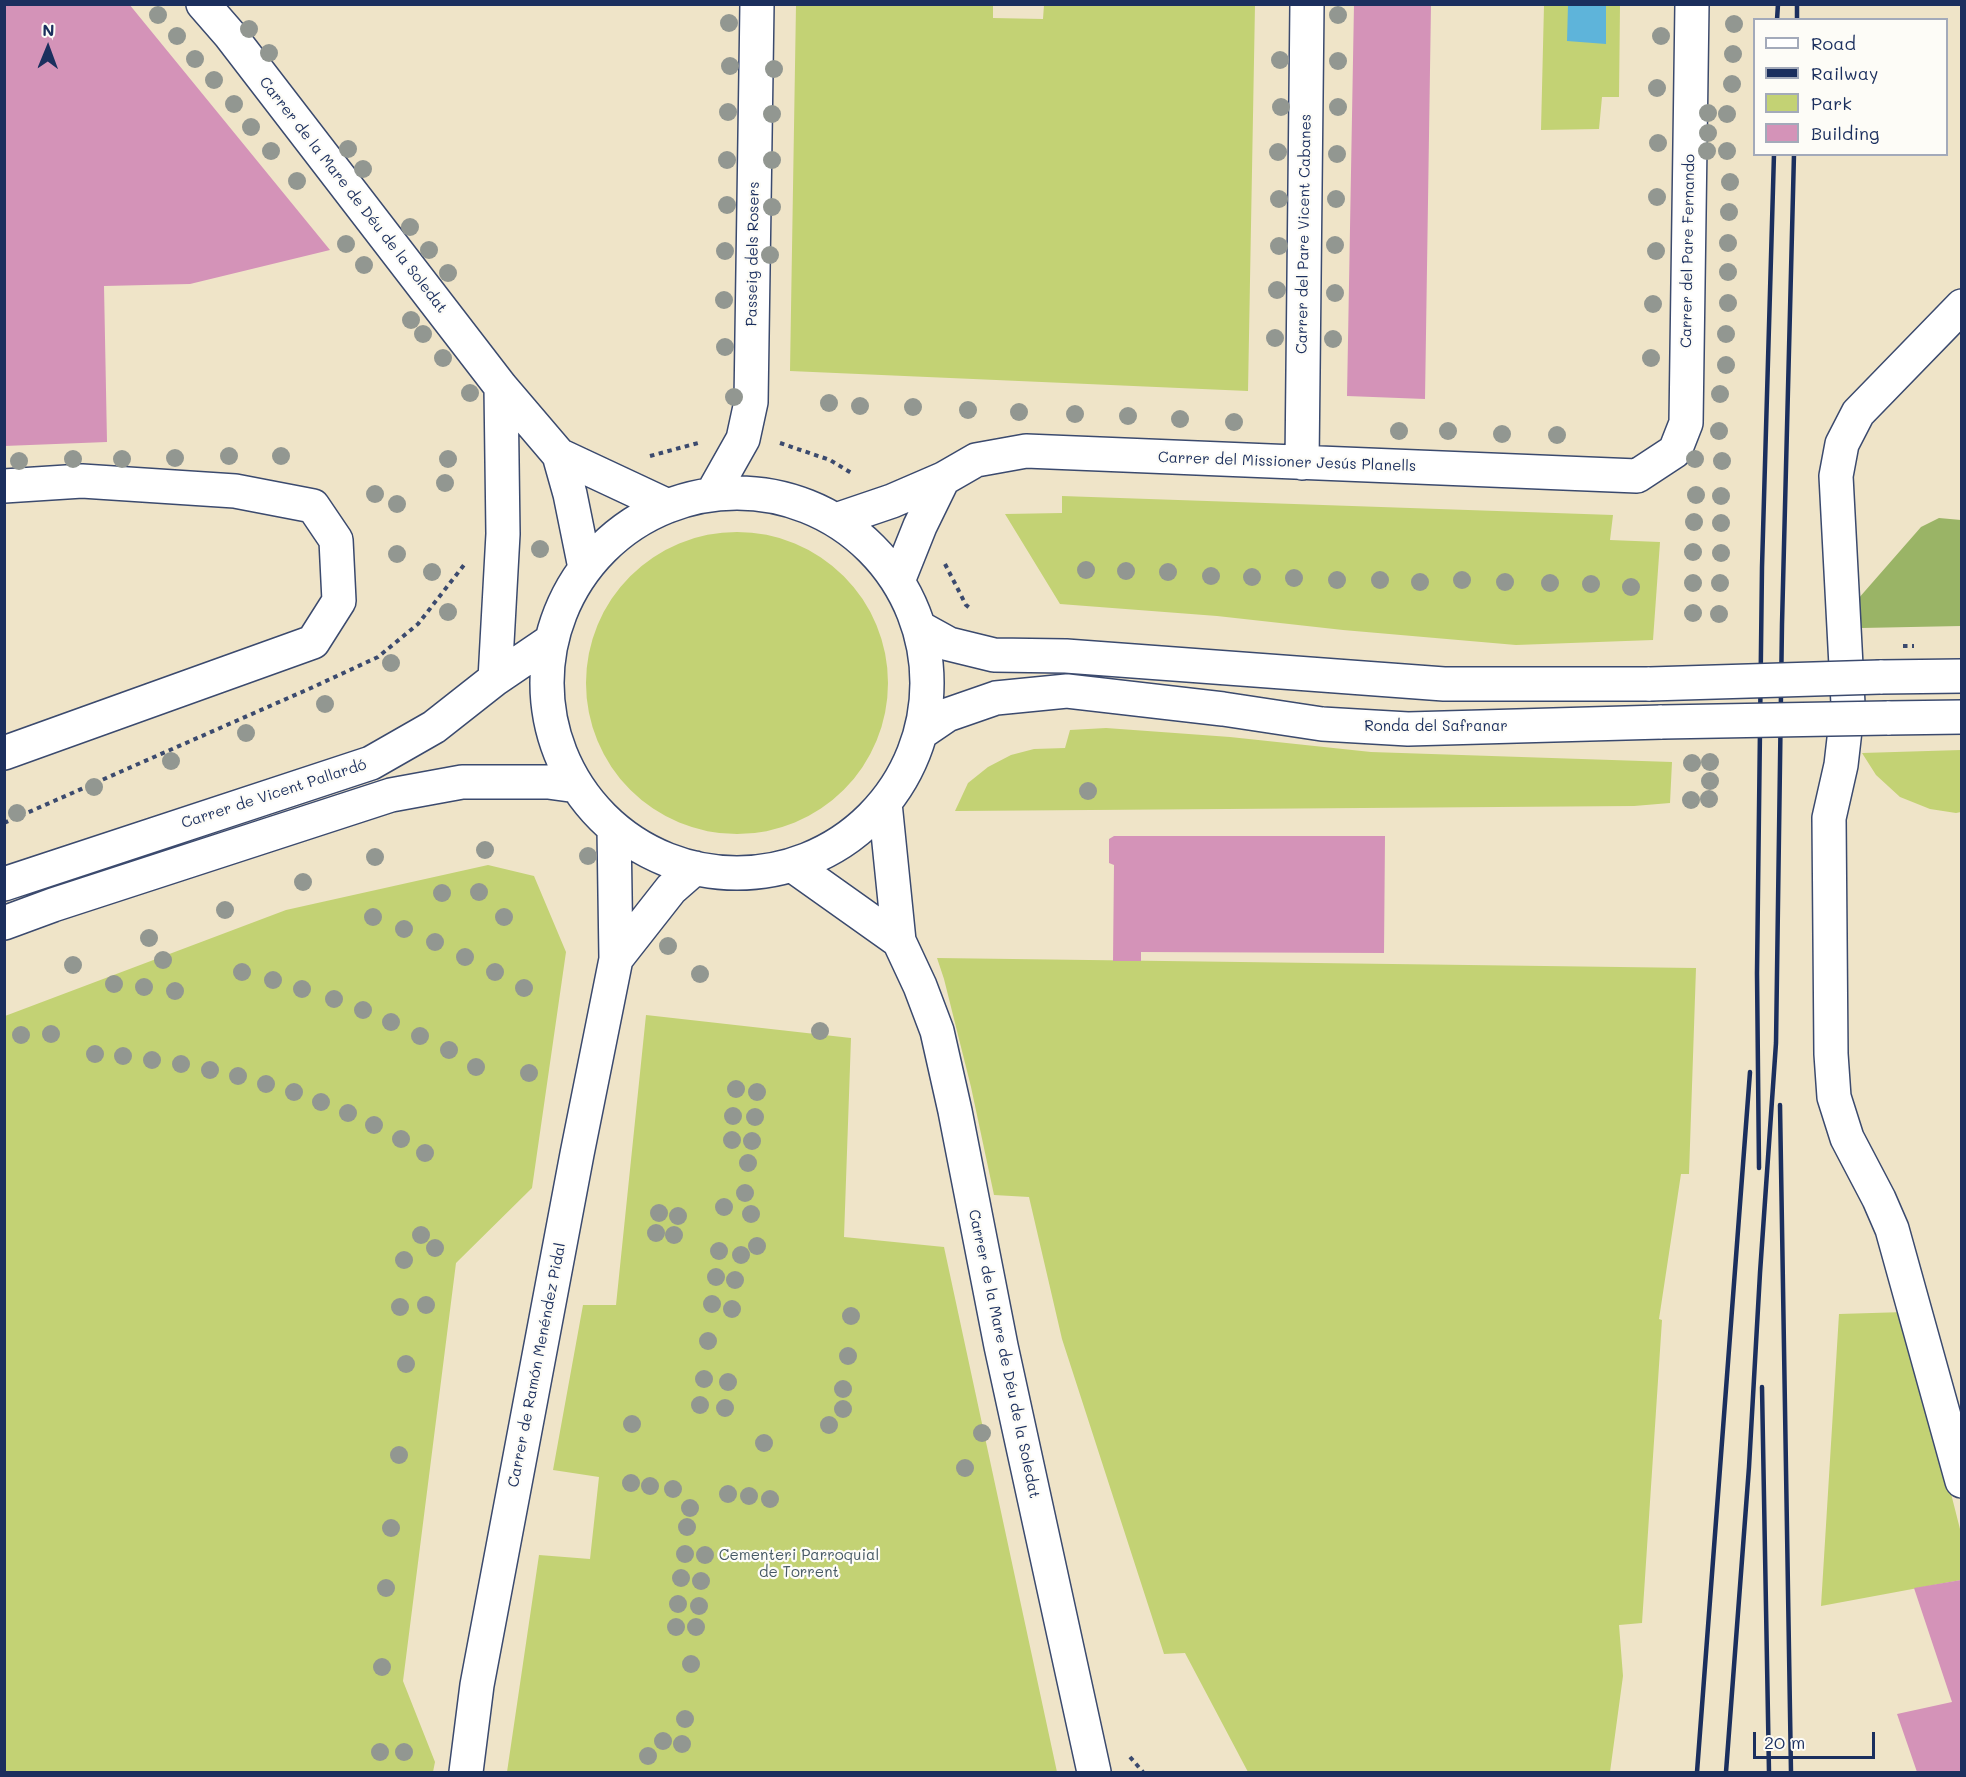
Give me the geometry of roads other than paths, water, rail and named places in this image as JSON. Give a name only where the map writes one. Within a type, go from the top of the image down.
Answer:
[{"type":"street","name":"Carrer de la Mare de Déu de la Soledat","points":[[203,4],[237,44],[501,387],[559,455],[668,506]]},
{"type":"street","name":"Passeig dels Rosers","points":[[712,494],[743,439],[750,402],[757,4]]},
{"type":"street","name":"Carrer del Pare Vicent Cabanes","points":[[1302,463],[1307,4]]},
{"type":"street","name":"Carrer del Pare Fernando","points":[[1637,476],[1676,451],[1686,423],[1692,4]]},
{"type":"street","points":[[1962,306],[1858,413],[1842,444],[1836,476],[1848,704],[1841,765],[1829,818],[1829,830],[1831,1054],[1834,1097],[1847,1138],[1892,1229],[1962,1481]]},
{"type":"street","points":[[495,679],[502,534],[501,387]]},
{"type":"street","name":"Carrer del Missioner Jesús Planells","points":[[836,520],[892,501],[942,479],[976,460],[1026,451],[1637,476]]},
{"type":"street","name":"Carrer de la Mare de Déu de la Soledat","points":[[559,455],[570,494],[585,568]]},
{"type":"street","points":[[898,581],[942,479]]},
{"type":"street","points":[[4,486],[82,481],[235,491],[313,506],[336,540],[339,601],[313,642],[4,753]]},
{"type":"street","points":[[754,493],[807,506],[836,520],[873,549],[898,581],[912,606],[920,628],[928,681],[922,732],[907,769],[885,803],[859,829],[831,848],[792,864],[743,872],[695,868],[654,853],[614,828],[577,786],[555,740],[546,686],[551,641],[566,599],[585,568],[628,526],[668,506],[712,494],[754,493]]},
{"type":"street","points":[[920,628],[949,644],[994,655],[1066,657],[1444,684],[1650,684],[1962,676]]},
{"type":"street","name":"Carrer de Vicent Pallardó","points":[[4,884],[371,763],[434,727],[495,679],[551,641]]},
{"type":"street","name":"Ronda del Safranar","points":[[922,732],[947,715],[996,698],[1067,691],[1223,709],[1322,724],[1408,729],[1962,717]]},
{"type":"street","points":[[4,923],[391,795],[462,782],[548,782],[577,786]]},
{"type":"street","name":"Carrer de la Mare de Déu de la Soledat","points":[[885,803],[899,941],[920,986],[937,1031],[1001,1346],[1094,1773]]},
{"type":"street","name":"Carrer de Ramón Menéndez Pidal","points":[[466,1773],[477,1685],[616,959],[614,828]]},
{"type":"street","name":"Carrer de la Mare de Déu de la Soledat","points":[[792,864],[899,941]]},
{"type":"street","name":"Carrer de Ramón Menéndez Pidal","points":[[616,959],[671,889],[695,868]]},
{"type":"water","points":[[1568,5],[1606,5],[1606,44],[1567,41]]},
{"type":"railway","points":[[1777,18],[1778,4]]},
{"type":"railway","points":[[1797,4],[1797,18]]},
{"type":"railway","points":[[1759,1168],[1757,973],[1762,567],[1774,156]]},
{"type":"railway","points":[[1726,1772],[1749,1467],[1776,1043],[1782,624],[1794,156]]},
{"type":"railway","points":[[1697,1772],[1750,1072]]},
{"type":"railway","points":[[1780,1105],[1791,1772]]},
{"type":"railway","points":[[1762,1387],[1769,1772]]},
{"type":"park label","name":"Cementeri Parroquial de Torrent","points":[[799,1564]]}]
